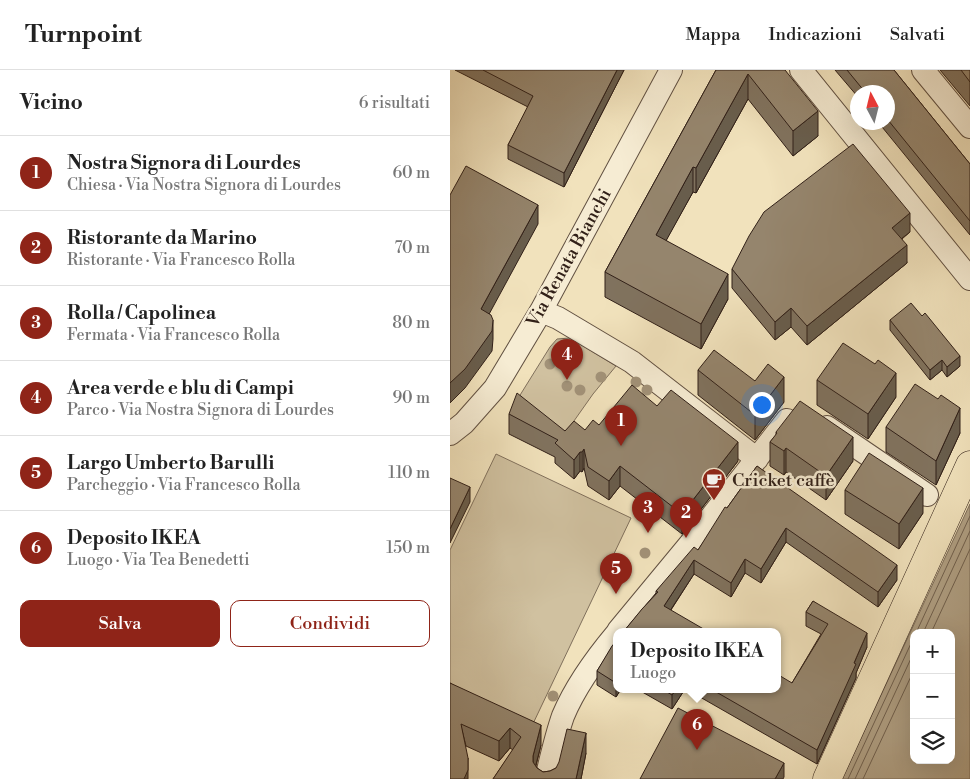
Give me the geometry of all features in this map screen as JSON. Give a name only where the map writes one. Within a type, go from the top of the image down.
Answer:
[{"type":"main road","points":[[826,779],[970,465]]},
{"type":"street","points":[[801,70],[969,277]]},
{"type":"street","points":[[923,70],[970,127]]},
{"type":"street","name":"Via Renata Bianchi","points":[[450,434],[464,423],[495,388],[541,311],[667,71]]},
{"type":"street","points":[[541,311],[558,318],[632,362],[757,459]]},
{"type":"street","points":[[621,628],[797,407],[927,495]]},
{"type":"street","points":[[546,779],[564,715],[577,688],[595,659],[613,638]]},
{"type":"shaded area","points":[[570,338],[616,366],[593,394],[557,445],[512,408],[550,347],[557,339]]},
{"type":"shaded area","points":[[496,454],[631,518],[530,730],[450,692],[450,550]]},
{"type":"water","points":[[970,504],[970,779],[842,779],[910,633],[910,764],[955,764],[955,629],[912,629]]},
{"type":"building","points":[[483,70],[617,70],[564,173],[508,145],[533,96]]},
{"type":"building","points":[[716,70],[785,70],[818,111],[793,131],[748,74],[696,168],[693,167],[656,235],[728,274],[701,324],[605,272]]},
{"type":"building","points":[[847,70],[894,70],[970,164],[970,221],[895,129],[895,85],[859,85]]},
{"type":"building","points":[[961,70],[970,70],[970,82]]},
{"type":"building","points":[[853,144],[910,213],[892,228],[907,245],[807,326],[791,308],[775,322],[732,269],[764,212]]},
{"type":"building","points":[[466,166],[538,205],[481,309],[491,315],[493,320],[492,331],[465,369],[450,383],[450,195]]},
{"type":"building","points":[[911,303],[922,316],[925,313],[960,356],[947,367],[942,360],[930,370],[890,320]]},
{"type":"building","points":[[843,343],[875,364],[878,360],[896,373],[868,414],[817,380]]},
{"type":"building","points":[[714,350],[755,381],[768,364],[784,377],[755,415],[698,370]]},
{"type":"building","points":[[915,384],[938,399],[941,395],[960,408],[936,461],[886,427]]},
{"type":"building","points":[[632,385],[657,406],[671,390],[738,442],[682,514],[620,466],[609,481],[588,467],[584,449],[574,460],[555,443],[558,440],[509,414],[517,393],[565,431],[574,421],[585,430],[593,420],[599,425]]},
{"type":"building","points":[[800,401],[853,437],[826,476],[786,448],[784,451],[770,442]]},
{"type":"building","points":[[869,453],[923,488],[899,524],[845,490]]},
{"type":"building","points":[[757,466],[897,565],[878,592],[786,528],[761,569],[745,559],[731,583],[694,560],[664,606],[702,628],[626,628],[694,547],[698,550],[725,507],[727,508]]},
{"type":"building","points":[[450,478],[470,487],[450,529]]},
{"type":"building","points":[[813,601],[867,633],[854,663],[856,664],[817,750],[718,693],[781,693],[781,676],[792,683],[828,624],[806,612]]},
{"type":"building","points":[[613,645],[613,681],[597,671]]},
{"type":"building","points":[[450,683],[541,725],[533,762],[543,772],[556,768],[567,729],[586,733],[576,779],[493,779],[521,737],[510,728],[499,741],[461,724],[468,758],[468,770],[464,779],[450,779]]},
{"type":"building","points":[[678,708],[784,763],[775,779],[640,779]]},
{"type":"place","name":"Area verde e blu di Campi","points":[[567,380]]},
{"type":"place","name":"Nostra Signora di Lourdes","points":[[621,446]]},
{"type":"place","name":"Cricket caffè","points":[[714,501]]},
{"type":"place","name":"Rolla / Capolinea","points":[[648,533]]},
{"type":"place","name":"Ristorante da Marino","points":[[686,538]]},
{"type":"place","name":"Largo Umberto Barulli","points":[[616,594]]},
{"type":"place","name":"Deposito IKEA","points":[[697,750]]}]
